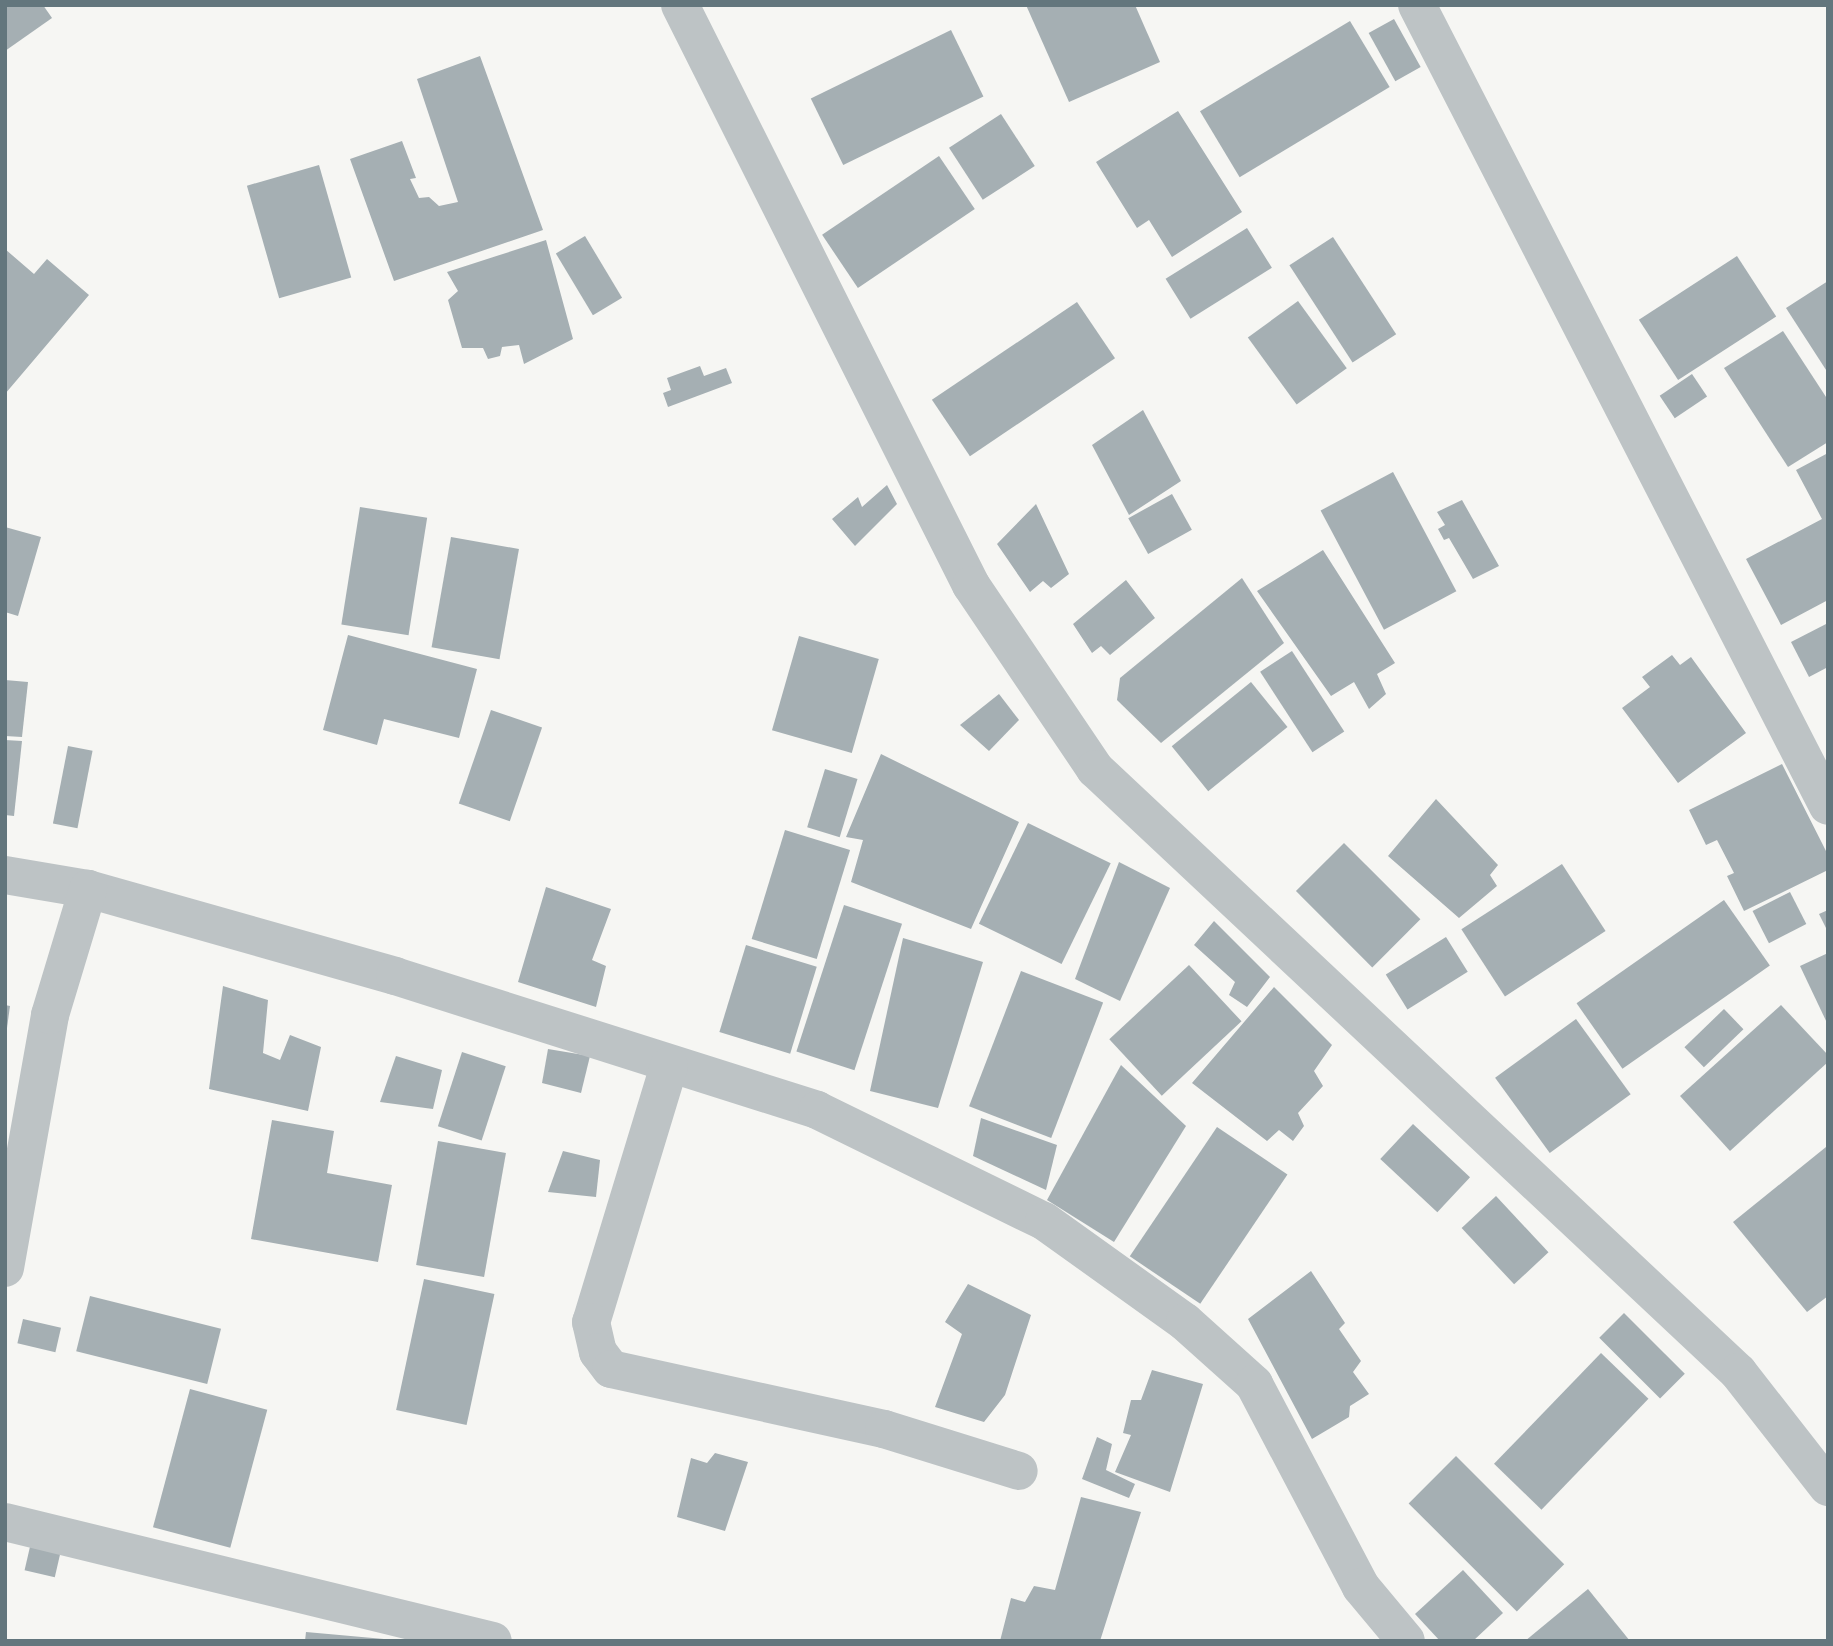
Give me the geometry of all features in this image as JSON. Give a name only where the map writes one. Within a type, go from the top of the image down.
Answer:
[{"type":"street","points":[[680,5],[971,585],[1095,769],[1738,1372],[1828,1487]]},
{"type":"street","points":[[1417,5],[1828,806]]},
{"type":"street","points":[[5,875],[88,888],[395,976],[669,1066],[817,1110],[1032,1215],[1185,1322],[1254,1384],[1361,1587],[1406,1641]]},
{"type":"street","points":[[5,1268],[50,1016],[88,888]]},
{"type":"street","points":[[669,1066],[591,1322],[598,1352],[611,1368],[884,1429],[1019,1471]]},
{"type":"street","points":[[5,1522],[493,1641]]},
{"type":"building","points":[[5,5],[43,5],[52,18],[5,51]]},
{"type":"building","points":[[1026,5],[1135,5],[1160,62],[1069,102]]},
{"type":"building","points":[[1394,19],[1421,67],[1395,81],[1369,33]]},
{"type":"building","points":[[1350,21],[1390,87],[1240,177],[1200,111]]},
{"type":"building","points":[[951,30],[983,97],[843,165],[811,98]]},
{"type":"building","points":[[480,56],[543,230],[394,281],[350,159],[402,141],[416,178],[410,179],[419,198],[429,197],[439,206],[458,202],[417,79]]},
{"type":"building","points":[[1178,111],[1242,212],[1172,257],[1149,220],[1137,228],[1096,162]]},
{"type":"building","points":[[1001,114],[1035,166],[983,200],[949,148]]},
{"type":"building","points":[[939,156],[975,209],[858,288],[822,235]]},
{"type":"building","points":[[319,165],[351,277],[279,298],[247,186]]},
{"type":"building","points":[[1247,228],[1272,268],[1190,319],[1166,279]]},
{"type":"building","points":[[585,236],[622,298],[593,315],[556,254]]},
{"type":"building","points":[[1333,237],[1396,334],[1353,363],[1289,265]]},
{"type":"building","points":[[546,240],[573,339],[524,364],[519,345],[502,347],[500,356],[488,359],[483,348],[462,348],[448,300],[458,291],[447,272]]},
{"type":"building","points":[[5,249],[34,274],[47,259],[89,295],[5,394]]},
{"type":"building","points":[[1737,256],[1776,316],[1678,380],[1639,320]]},
{"type":"building","points":[[1828,281],[1828,373],[1786,308]]},
{"type":"building","points":[[1298,301],[1347,368],[1297,405],[1248,337]]},
{"type":"building","points":[[1077,302],[1115,358],[970,456],[932,400]]},
{"type":"building","points":[[1783,331],[1828,400],[1828,442],[1788,467],[1724,368]]},
{"type":"building","points":[[700,366],[704,376],[726,368],[732,383],[668,407],[663,393],[671,390],[667,378]]},
{"type":"building","points":[[1692,374],[1707,396],[1675,418],[1660,396]]},
{"type":"building","points":[[1143,410],[1181,481],[1129,515],[1092,445]]},
{"type":"building","points":[[1828,453],[1828,600],[1781,625],[1746,559],[1822,519],[1796,470]]},
{"type":"building","points":[[1393,472],[1456,591],[1384,630],[1321,510]]},
{"type":"building","points":[[887,485],[897,504],[855,546],[832,519],[858,497],[862,507]]},
{"type":"building","points":[[1172,494],[1192,530],[1148,554],[1128,518]]},
{"type":"building","points":[[1462,500],[1499,566],[1473,579],[1449,538],[1444,540],[1438,529],[1445,525],[1437,512]]},
{"type":"building","points":[[1036,504],[1069,574],[1051,588],[1043,581],[1030,592],[997,544]]},
{"type":"building","points":[[360,507],[427,518],[409,635],[341,625]]},
{"type":"building","points":[[5,527],[41,537],[18,616],[5,612]]},
{"type":"building","points":[[451,537],[519,549],[500,659],[432,647]]},
{"type":"building","points":[[1323,550],[1395,663],[1377,674],[1386,694],[1369,709],[1354,682],[1331,696],[1257,591]]},
{"type":"building","points":[[1242,578],[1284,643],[1161,743],[1117,700],[1120,678]]},
{"type":"building","points":[[1126,580],[1155,618],[1110,655],[1101,646],[1092,653],[1073,624]]},
{"type":"building","points":[[1828,623],[1828,667],[1809,677],[1791,642]]},
{"type":"building","points":[[348,635],[477,669],[459,738],[384,719],[377,745],[323,730]]},
{"type":"building","points":[[799,636],[879,659],[852,753],[772,730]]},
{"type":"building","points":[[1292,651],[1344,732],[1312,752],[1260,672]]},
{"type":"building","points":[[1672,655],[1680,665],[1691,657],[1746,733],[1678,783],[1622,708],[1650,687],[1642,677]]},
{"type":"building","points":[[5,680],[28,682],[22,737],[5,736]]},
{"type":"building","points":[[1251,682],[1288,727],[1208,791],[1172,746]]},
{"type":"building","points":[[999,694],[1019,720],[989,751],[960,725]]},
{"type":"building","points":[[491,710],[542,728],[510,821],[459,804]]},
{"type":"building","points":[[5,740],[22,741],[14,816],[5,815]]},
{"type":"building","points":[[68,746],[93,751],[77,828],[53,824]]},
{"type":"building","points":[[881,754],[1019,822],[971,929],[851,882],[863,840],[846,837]]},
{"type":"building","points":[[1782,764],[1828,855],[1828,870],[1744,911],[1727,876],[1734,873],[1717,840],[1706,845],[1689,810]]},
{"type":"building","points":[[825,769],[858,779],[840,837],[807,827]]},
{"type":"building","points":[[1436,799],[1498,865],[1490,875],[1497,886],[1459,918],[1388,856]]},
{"type":"building","points":[[1028,823],[1111,863],[1062,964],[979,924]]},
{"type":"building","points":[[785,830],[850,850],[817,959],[752,939]]},
{"type":"building","points":[[1344,843],[1420,919],[1372,967],[1296,891]]},
{"type":"building","points":[[1119,862],[1170,888],[1120,1001],[1075,979]]},
{"type":"building","points":[[1562,864],[1606,931],[1505,996],[1461,929]]},
{"type":"building","points":[[546,887],[611,909],[592,960],[606,966],[596,1007],[518,982]]},
{"type":"building","points":[[1790,892],[1806,924],[1769,943],[1753,911]]},
{"type":"building","points":[[1724,900],[1770,966],[1622,1069],[1577,1003]]},
{"type":"building","points":[[844,905],[902,924],[854,1070],[796,1051]]},
{"type":"building","points":[[1828,910],[1828,932],[1819,914]]},
{"type":"building","points":[[1214,921],[1270,977],[1247,1007],[1229,995],[1235,982],[1194,945]]},
{"type":"building","points":[[1446,937],[1468,972],[1408,1009],[1386,975]]},
{"type":"building","points":[[903,938],[983,962],[938,1108],[870,1091]]},
{"type":"building","points":[[746,945],[817,967],[790,1054],[719,1032]]},
{"type":"building","points":[[1828,953],[1828,1025],[1800,966]]},
{"type":"building","points":[[1189,965],[1242,1021],[1162,1096],[1109,1039]]},
{"type":"building","points":[[1021,971],[1103,1003],[1051,1138],[969,1106]]},
{"type":"building","points":[[223,986],[268,1000],[263,1053],[280,1060],[290,1035],[321,1047],[308,1111],[209,1089]]},
{"type":"building","points":[[1274,987],[1332,1045],[1314,1071],[1323,1086],[1298,1113],[1304,1126],[1293,1141],[1279,1130],[1267,1141],[1192,1083]]},
{"type":"building","points":[[5,1005],[10,1006],[7,1028],[5,1028]]},
{"type":"building","points":[[1781,1005],[1828,1055],[1828,1062],[1730,1151],[1680,1096]]},
{"type":"building","points":[[1724,1009],[1743,1029],[1704,1067],[1684,1047]]},
{"type":"building","points":[[1576,1019],[1631,1094],[1550,1153],[1495,1078]]},
{"type":"building","points":[[548,1049],[590,1056],[581,1093],[542,1083]]},
{"type":"building","points":[[462,1052],[506,1066],[482,1140],[438,1126]]},
{"type":"building","points":[[396,1056],[442,1070],[433,1109],[380,1102]]},
{"type":"building","points":[[1121,1065],[1186,1126],[1114,1242],[1047,1200]]},
{"type":"building","points":[[981,1118],[1057,1145],[1046,1190],[973,1156]]},
{"type":"building","points":[[272,1120],[334,1131],[327,1173],[392,1185],[378,1262],[251,1239]]},
{"type":"building","points":[[1413,1124],[1470,1177],[1437,1212],[1380,1159]]},
{"type":"building","points":[[1217,1127],[1287,1175],[1200,1304],[1130,1256]]},
{"type":"building","points":[[438,1141],[506,1153],[484,1277],[416,1265]]},
{"type":"building","points":[[1826,1147],[1828,1296],[1807,1312],[1733,1222]]},
{"type":"building","points":[[563,1151],[600,1160],[596,1197],[548,1192]]},
{"type":"building","points":[[1496,1196],[1549,1252],[1514,1284],[1462,1228]]},
{"type":"building","points":[[1311,1271],[1345,1323],[1339,1329],[1361,1361],[1353,1372],[1369,1394],[1350,1406],[1349,1417],[1312,1439],[1248,1319]]},
{"type":"building","points":[[424,1279],[494,1294],[467,1425],[396,1410]]},
{"type":"building","points":[[968,1284],[1031,1315],[1005,1395],[984,1422],[935,1407],[962,1334],[945,1322]]},
{"type":"building","points":[[90,1296],[221,1329],[207,1384],[76,1351]]},
{"type":"building","points":[[1624,1313],[1685,1374],[1660,1399],[1599,1338]]},
{"type":"building","points":[[23,1319],[61,1328],[55,1352],[17,1343]]},
{"type":"building","points":[[1601,1353],[1648,1399],[1541,1510],[1494,1464]]},
{"type":"building","points":[[1152,1370],[1203,1384],[1170,1492],[1115,1472],[1131,1435],[1123,1433],[1131,1400],[1141,1400]]},
{"type":"building","points":[[190,1389],[267,1410],[230,1548],[153,1527]]},
{"type":"building","points":[[1097,1437],[1112,1444],[1106,1470],[1135,1484],[1129,1498],[1082,1479]]},
{"type":"building","points":[[715,1453],[748,1462],[725,1531],[677,1517],[691,1458],[707,1463]]},
{"type":"building","points":[[1456,1456],[1564,1564],[1517,1612],[1409,1503]]},
{"type":"building","points":[[1081,1497],[1141,1512],[1100,1641],[1000,1641],[1011,1598],[1025,1602],[1034,1586],[1055,1590]]},
{"type":"building","points":[[32,1538],[62,1545],[55,1577],[25,1570]]},
{"type":"building","points":[[1463,1570],[1503,1613],[1473,1641],[1440,1641],[1415,1614]]},
{"type":"building","points":[[1588,1589],[1630,1641],[1525,1641]]},
{"type":"building","points":[[306,1632],[384,1639],[384,1641],[305,1641]]}]
